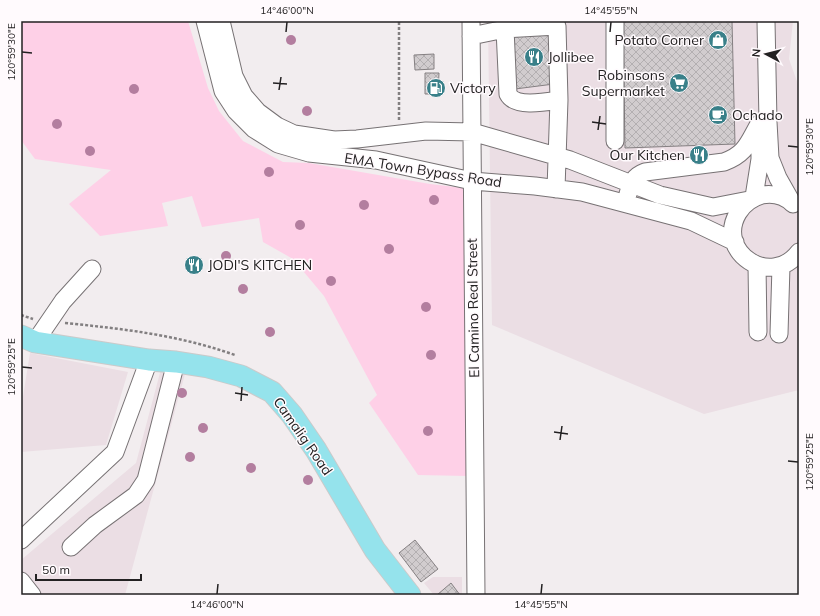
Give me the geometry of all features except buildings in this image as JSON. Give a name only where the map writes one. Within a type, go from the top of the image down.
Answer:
[{"type":"main road","name":"Camalig Road","points":[[28,339],[149,360],[208,367],[241,376],[272,392],[292,415],[316,450],[375,550],[410,595]]},
{"type":"street","name":"EMA Town Bypass Road","points":[[205,21],[223,91],[236,112],[254,129],[278,144],[309,153],[376,160],[472,181],[582,192],[691,221],[734,242]]},
{"type":"street","name":"EMA Town Bypass Road","points":[[220,21],[234,76],[244,96],[258,112],[277,126],[294,134],[334,140],[357,139],[426,131],[472,132],[558,156],[660,194],[713,206],[774,194],[783,197],[795,206]]},
{"type":"street","points":[[615,21],[615,141]]},
{"type":"street","points":[[759,21],[763,123],[770,158],[778,178],[795,206]]},
{"type":"street","points":[[766,21],[763,123],[760,159],[751,198],[736,216],[734,225],[734,242],[743,256],[757,265],[773,267],[781,266],[789,262],[799,252]]},
{"type":"street","points":[[471,28],[505,29],[557,26],[559,100],[556,189]]},
{"type":"street","name":"El Camino Real Street","points":[[471,28],[476,595]]},
{"type":"street","points":[[505,29],[508,94],[510,99],[519,103],[559,100]]},
{"type":"street","points":[[625,204],[631,184],[637,175],[645,172],[724,162],[735,158],[744,151],[763,123]]},
{"type":"street","points":[[757,265],[758,332]]},
{"type":"street","points":[[779,334],[781,266]]},
{"type":"street","points":[[28,339],[50,321],[63,301],[92,269]]},
{"type":"street","points":[[21,540],[115,452],[149,360]]},
{"type":"street","points":[[71,547],[95,526],[136,495],[146,480],[176,362]]},
{"type":"street","points":[[21,581],[32,595]]},
{"type":"path","points":[[399,134],[400,21]]},
{"type":"path","points":[[21,315],[33,319],[145,332],[185,340],[239,356]]},
{"type":"shaded area","points":[[21,21],[188,21],[208,88],[219,111],[243,141],[283,162],[309,163],[430,184],[463,188],[468,476],[418,475],[369,403],[377,395],[324,296],[293,259],[263,242],[259,218],[202,227],[192,196],[162,203],[168,226],[100,236],[69,204],[111,170],[35,159],[21,140]]},
{"type":"shaded area","points":[[488,21],[793,21],[789,59],[799,87],[799,390],[704,414],[492,325]]},
{"type":"shaded area","points":[[30,353],[128,372],[106,445],[21,452],[21,409]]},
{"type":"shaded area","points":[[161,369],[185,374],[125,595],[21,595],[21,560],[136,463]]},
{"type":"shaded area","points":[[433,577],[462,577],[462,595],[434,595],[424,583]]},
{"type":"place","name":"Potato Corner","points":[[718,40]]},
{"type":"place","name":"Jollibee","points":[[534,57]]},
{"type":"place","name":"Robinsons Supermarket","points":[[679,83]]},
{"type":"place","name":"Victory","points":[[436,88]]},
{"type":"place","name":"Ochado","points":[[718,115]]},
{"type":"place","name":"Our Kitchen","points":[[699,155]]},
{"type":"place","name":"JODI'S KITCHEN","points":[[194,265]]}]
